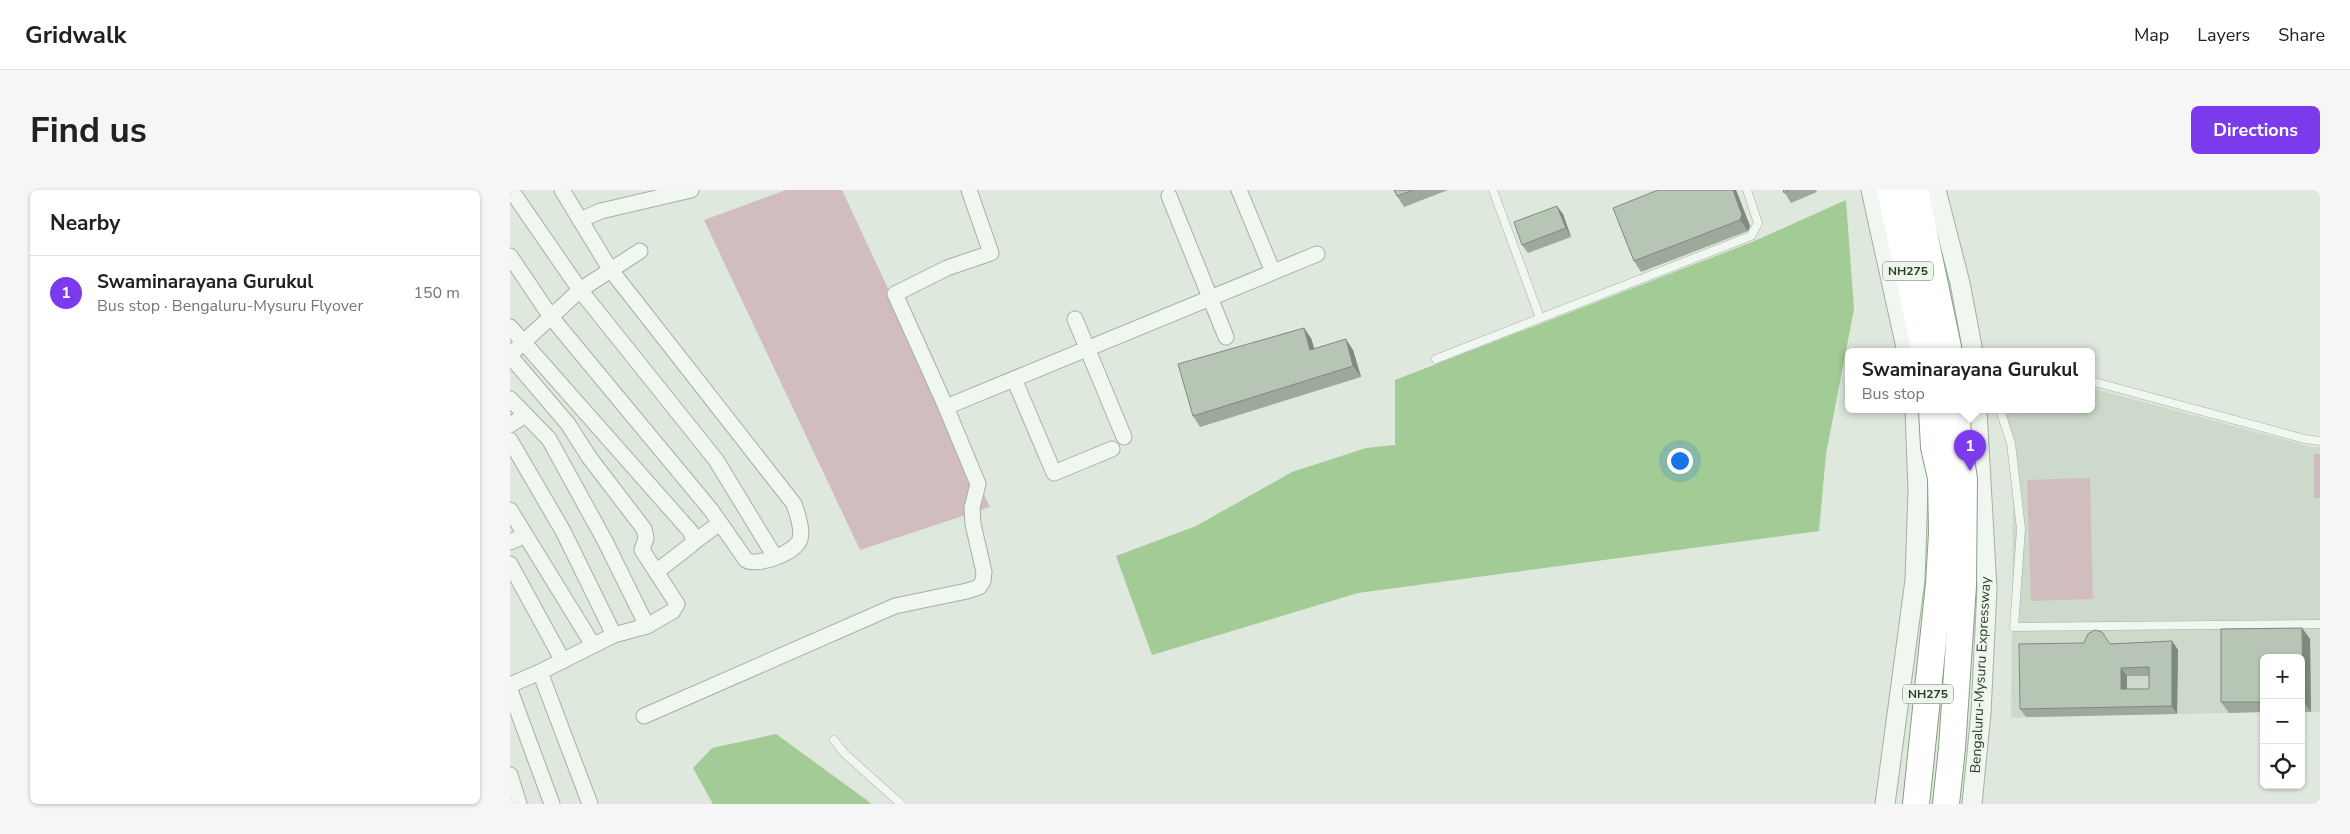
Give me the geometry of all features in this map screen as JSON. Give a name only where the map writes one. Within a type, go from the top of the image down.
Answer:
[{"type":"highway","name":"NH275","points":[[1890,190],[1924,348]]},
{"type":"highway","name":"NH275","points":[[1915,190],[1949,348]]},
{"type":"highway","name":"NH275","points":[[1932,413],[1934,447],[1941,487],[1942,533],[1951,584]]},
{"type":"highway","name":"NH275","points":[[1916,804],[1951,584],[1964,479],[1956,413]]},
{"type":"highway","name":"Bengaluru-Mysuru Expressway","points":[[1946,804],[1952,748],[1951,584]]},
{"type":"street","points":[[511,190],[580,290],[716,460],[775,557]]},
{"type":"street","points":[[510,256],[550,317],[750,562],[758,562],[793,550],[800,539],[794,504],[610,269],[562,190]]},
{"type":"street","points":[[580,220],[600,211],[691,190]]},
{"type":"street","points":[[644,716],[895,606],[979,587],[983,581],[984,572],[973,524],[972,508],[978,484],[895,294],[947,268],[990,253],[969,190]]},
{"type":"street","points":[[1238,190],[1273,272]]},
{"type":"street","name":"NH275","points":[[1871,190],[1906,348]]},
{"type":"street","points":[[1936,190],[1960,283],[1972,348]]},
{"type":"street","points":[[1169,196],[1226,337]]},
{"type":"street","points":[[510,685],[593,645],[614,636],[647,626],[673,611],[677,604],[642,550],[646,538],[644,529],[588,457],[568,424],[510,355],[580,290],[640,251]]},
{"type":"street","points":[[946,407],[1317,254]]},
{"type":"street","points":[[1075,319],[1124,437]]},
{"type":"street","points":[[510,327],[691,532],[694,542]]},
{"type":"street","points":[[1014,379],[1054,473],[1112,449]]},
{"type":"street","points":[[510,399],[549,439],[647,626]]},
{"type":"street","name":"NH275","points":[[1885,804],[1915,580],[1918,490],[1915,413]]},
{"type":"street","name":"Bengaluru-Mysuru Expressway","points":[[1972,804],[1981,713],[1987,589],[1977,413]]},
{"type":"street","points":[[510,425],[526,415]]},
{"type":"street","points":[[510,440],[563,531],[614,636]]},
{"type":"street","points":[[510,510],[524,536],[593,645]]},
{"type":"street","points":[[1917,523],[1983,515]]},
{"type":"street","points":[[656,572],[720,523]]},
{"type":"street","points":[[510,542],[524,536]]},
{"type":"street","points":[[510,564],[563,661]]},
{"type":"street","points":[[540,672],[590,804]]},
{"type":"street","points":[[510,690],[552,804]]},
{"type":"street","points":[[510,775],[519,804]]},
{"type":"lane","points":[[1493,190],[1540,318]]},
{"type":"lane","points":[[1436,359],[1751,236],[1758,223],[1747,190]]},
{"type":"lane","points":[[2095,382],[2305,439],[2320,440]]},
{"type":"lane","points":[[2001,413],[2011,443],[2021,529],[2014,627],[2320,624]]},
{"type":"lane","points":[[834,740],[844,753],[901,804]]},
{"type":"shaded area","points":[[786,190],[842,190],[990,507],[860,550],[704,220]]},
{"type":"shaded area","points":[[1846,200],[1854,309],[1826,454],[1819,531],[1358,593],[1152,655],[1116,556],[1196,526],[1292,472],[1366,448],[1395,445],[1395,380],[1752,242]]},
{"type":"shaded area","points":[[2095,389],[2312,447],[2320,447],[2320,712],[2305,712],[2305,654],[2260,654],[2260,712],[2011,718],[2013,496],[2002,413],[2095,413]]},
{"type":"shaded area","points":[[2314,454],[2320,454],[2320,498],[2314,498]]},
{"type":"shaded area","points":[[2090,478],[2093,599],[2031,601],[2027,480]]},
{"type":"shaded area","points":[[776,734],[871,804],[713,804],[693,768],[712,748]]},
{"type":"building","points":[[1394,190],[1413,190],[1397,196]]},
{"type":"building","points":[[1658,190],[1733,190],[1742,215],[1740,220],[1634,261],[1613,208]]},
{"type":"building","points":[[1557,206],[1566,228],[1522,245],[1514,222]]},
{"type":"building","points":[[1304,328],[1310,350],[1346,339],[1353,366],[1193,416],[1178,364]]},
{"type":"building","points":[[2302,628],[2302,654],[2260,654],[2260,702],[2221,702],[2221,629]]},
{"type":"building","points":[[2095,630],[2102,632],[2110,644],[2172,641],[2172,706],[2020,709],[2019,644],[2084,643],[2088,634]],"holes":[[[2149,667],[2149,689],[2121,689],[2121,668]]]},
{"type":"place","name":"Swaminarayana Gurukul","points":[[1970,471]]}]
